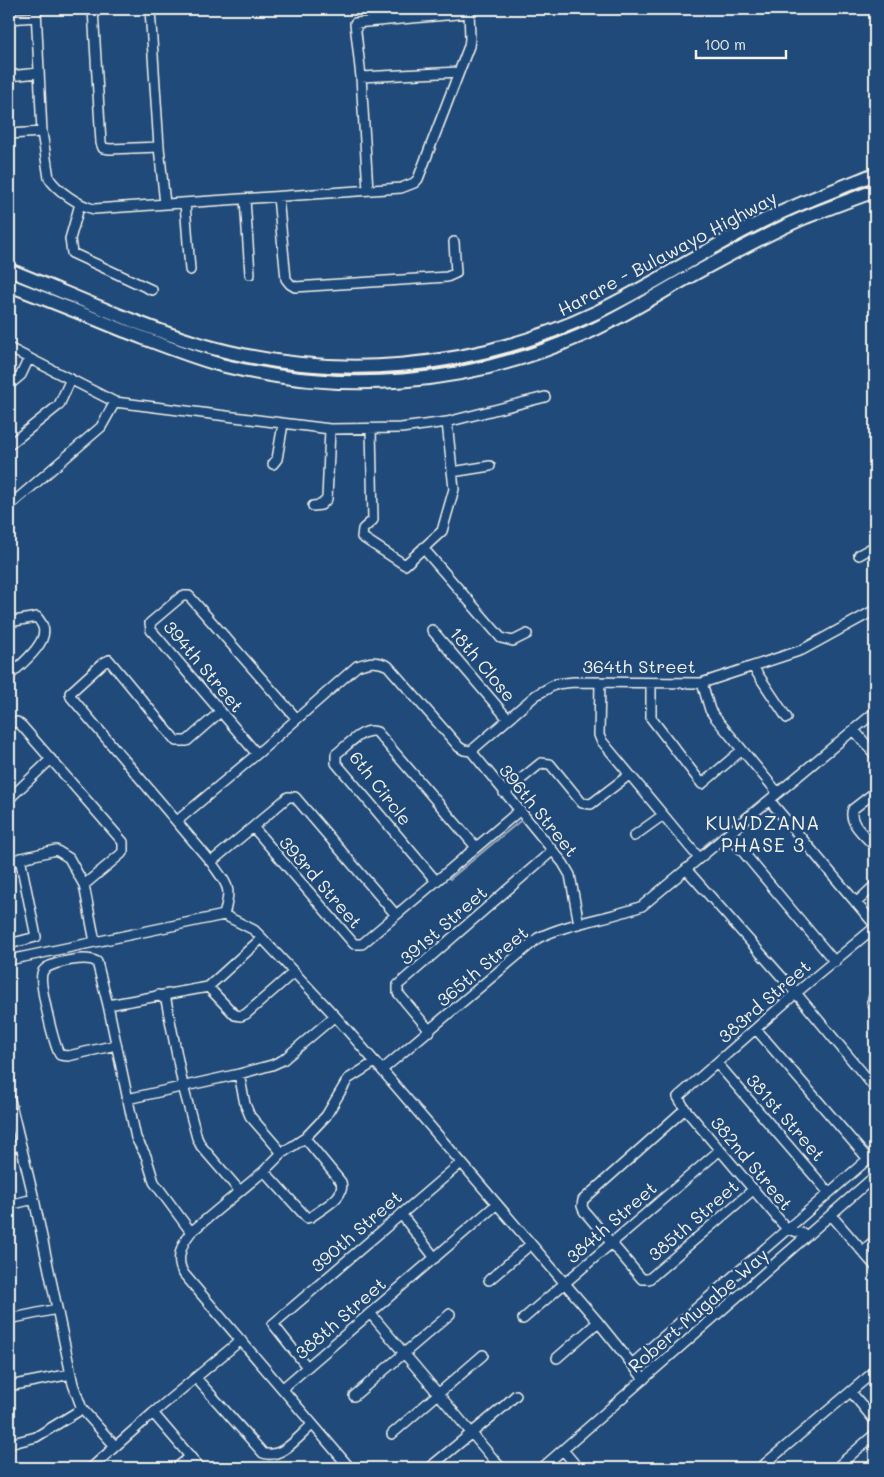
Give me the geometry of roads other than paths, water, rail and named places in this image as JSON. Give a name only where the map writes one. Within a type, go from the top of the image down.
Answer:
[{"type":"highway","name":"Harare - Bulawayo Highway","points":[[9,270],[146,326],[226,351],[282,362],[317,365],[357,367],[434,362],[487,352],[561,328],[638,291],[778,213],[875,174]]},
{"type":"highway","name":"Harare - Bulawayo Highway","points":[[9,284],[154,342],[222,365],[302,379],[361,384],[417,379],[489,368],[557,346],[605,325],[772,233],[806,217],[875,191]]},
{"type":"street","points":[[93,9],[101,143],[104,148],[110,149],[159,147]]},
{"type":"street","points":[[150,9],[164,204]]},
{"type":"street","points":[[9,19],[36,13],[42,132],[49,180],[80,204],[94,210],[401,188],[409,186],[418,179],[459,72],[470,39],[469,11],[355,24],[361,77],[368,190]]},
{"type":"street","points":[[361,77],[459,72]]},
{"type":"street","points":[[9,76],[39,73]]},
{"type":"street","points":[[9,134],[42,132]]},
{"type":"street","points":[[278,197],[286,279],[295,287],[447,277],[456,273],[454,242]]},
{"type":"street","points":[[245,199],[250,274]]},
{"type":"street","points":[[186,203],[190,270]]},
{"type":"street","points":[[80,204],[70,239],[72,253],[152,290]]},
{"type":"street","points":[[9,348],[115,402],[330,429],[401,428],[447,422],[544,397]]},
{"type":"street","points":[[9,385],[21,375],[29,358]]},
{"type":"street","points":[[9,445],[59,405],[71,379]]},
{"type":"street","points":[[9,506],[101,427],[115,402]]},
{"type":"street","points":[[371,429],[374,520],[363,529],[362,537],[405,565],[442,531],[454,490],[447,422]]},
{"type":"street","points":[[273,464],[278,459],[283,424]]},
{"type":"street","points":[[313,506],[321,506],[326,500],[330,429]]},
{"type":"street","points":[[452,472],[490,466]]},
{"type":"street","points":[[858,555],[875,546]]},
{"type":"street","points":[[423,548],[502,638],[514,641],[527,634]]},
{"type":"street","name":"394th Street","points":[[257,754],[151,630],[150,623],[186,595],[189,596],[297,719]]},
{"type":"street","name":"364th Street","points":[[471,751],[536,695],[556,684],[574,682],[702,683],[806,648],[875,610]]},
{"type":"street","points":[[9,622],[37,617],[44,627],[44,636],[41,643],[9,676]]},
{"type":"street","name":"18th Close","points":[[432,630],[508,719]]},
{"type":"street","points":[[220,712],[187,741],[176,741],[109,660],[103,663],[70,693],[71,697],[211,862],[229,890],[224,915]]},
{"type":"street","name":"396th Street","points":[[177,821],[357,666],[376,661],[388,666],[459,747],[471,751],[563,863],[570,875],[579,924]]},
{"type":"street","points":[[753,667],[787,718]]},
{"type":"street","points":[[600,682],[600,738],[700,858]]},
{"type":"street","points":[[702,683],[710,710],[778,793]]},
{"type":"street","points":[[651,684],[651,718],[702,784],[742,750]]},
{"type":"street","name":"365th Street","points":[[382,1070],[538,938],[552,931],[624,913],[642,906],[875,712]]},
{"type":"street","points":[[9,723],[20,724],[123,842],[121,854],[84,885]]},
{"type":"street","name":"6th Circle","points":[[436,881],[336,763],[336,754],[365,731],[372,730],[378,732],[476,847]]},
{"type":"street","points":[[854,730],[875,755]]},
{"type":"street","points":[[9,798],[51,758]]},
{"type":"street","points":[[504,793],[540,763],[550,764],[582,803],[587,804],[591,804],[629,775]]},
{"type":"street","points":[[875,792],[853,810],[851,814],[853,821],[875,847]]},
{"type":"street","points":[[211,862],[288,797],[295,797],[396,915]]},
{"type":"street","points":[[770,801],[875,926]]},
{"type":"street","name":"393rd Street","points":[[253,827],[352,943],[362,944],[519,811]]},
{"type":"street","points":[[634,836],[663,815]]},
{"type":"street","points":[[728,834],[835,962]]},
{"type":"street","points":[[9,861],[56,850],[69,858],[84,885],[95,942]]},
{"type":"street","name":"391st Street","points":[[430,1031],[398,993],[398,985],[552,851]]},
{"type":"street","points":[[9,944],[36,938],[20,858]]},
{"type":"street","points":[[686,869],[796,993],[875,1088]]},
{"type":"street","points":[[856,904],[875,885]]},
{"type":"street","points":[[9,960],[224,915],[254,930],[335,1016],[382,1070],[598,1322],[644,1379]]},
{"type":"street","name":"383rd Street","points":[[680,1101],[680,1094],[875,926]]},
{"type":"street","points":[[108,1005],[208,987],[262,938]]},
{"type":"street","points":[[116,1045],[68,1056],[60,1055],[51,1031],[41,976],[42,972],[49,966],[85,958],[97,962],[108,1005],[136,1138],[146,1156],[154,1182],[191,1232]]},
{"type":"street","points":[[208,987],[235,1015],[241,1016],[246,1014],[294,972]]},
{"type":"street","points":[[875,994],[872,1002],[875,1008]]},
{"type":"street","points":[[158,995],[166,1000],[197,1138],[201,1146],[239,1190]]},
{"type":"street","points":[[127,1099],[272,1065],[283,1060],[335,1016]]},
{"type":"street","points":[[632,1364],[872,1156],[756,1029]]},
{"type":"street","points":[[348,1468],[179,1266],[184,1239],[282,1153],[305,1138],[326,1116],[348,1079],[375,1062]]},
{"type":"street","name":"381st Street","points":[[717,1063],[829,1193]]},
{"type":"street","points":[[239,1074],[245,1104],[250,1116],[282,1153]]},
{"type":"street","points":[[9,1096],[34,1199],[71,1374],[82,1409],[115,1446]]},
{"type":"street","name":"382nd Street","points":[[680,1101],[685,1110],[787,1229],[808,1235]]},
{"type":"street","points":[[613,1243],[584,1211],[582,1206],[583,1200],[685,1110]]},
{"type":"street","points":[[264,1170],[307,1218],[340,1195],[342,1182],[305,1138]]},
{"type":"street","points":[[9,1148],[21,1145]]},
{"type":"street","name":"384th Street","points":[[523,1320],[720,1150]]},
{"type":"street","name":"390th Street","points":[[307,1367],[273,1324],[461,1163]]},
{"type":"street","name":"Robert Mugabe Way","points":[[542,1468],[875,1176]]},
{"type":"street","name":"385th Street","points":[[613,1243],[642,1279],[647,1280],[754,1189]]},
{"type":"street","points":[[9,1205],[34,1199]]},
{"type":"street","name":"388th Street","points":[[283,1388],[496,1204]]},
{"type":"street","points":[[401,1214],[435,1258]]},
{"type":"street","points":[[831,1215],[875,1266]]},
{"type":"street","points":[[863,1251],[875,1240]]},
{"type":"street","points":[[489,1280],[531,1244]]},
{"type":"street","points":[[9,1319],[57,1310]]},
{"type":"street","points":[[370,1313],[501,1468]]},
{"type":"street","points":[[354,1396],[450,1314]]},
{"type":"street","points":[[558,1358],[598,1322]]},
{"type":"street","points":[[91,1468],[152,1413],[240,1340]]},
{"type":"street","points":[[392,1434],[483,1355]]},
{"type":"street","points":[[760,1468],[875,1371]]},
{"type":"street","points":[[9,1386],[71,1374]]},
{"type":"street","points":[[196,1378],[263,1453],[273,1455],[282,1451],[312,1425]]},
{"type":"street","points":[[851,1392],[875,1421]]},
{"type":"street","points":[[429,1468],[502,1408],[516,1394]]},
{"type":"street","points":[[9,1444],[36,1437],[82,1409]]},
{"type":"street","points":[[152,1413],[200,1468]]},
{"type":"street","points":[[836,1468],[875,1434]]},
{"type":"street","points":[[563,1450],[578,1468]]},
{"type":"street","points":[[176,1468],[190,1457]]},
{"type":"waterway","points":[[801,645],[820,635]]},
{"type":"waterway","points":[[696,679],[727,670]]},
{"type":"waterway","points":[[594,677],[628,678]]},
{"type":"waterway","points":[[704,846],[759,801]]},
{"type":"waterway","points":[[769,808],[851,904]]},
{"type":"waterway","points":[[450,879],[520,821]]},
{"type":"waterway","points":[[397,907],[404,904]]},
{"type":"waterway","points":[[772,1220],[779,1227]]},
{"type":"district","name":"KUWDZANA PHASE 3","points":[[763,833]]}]
